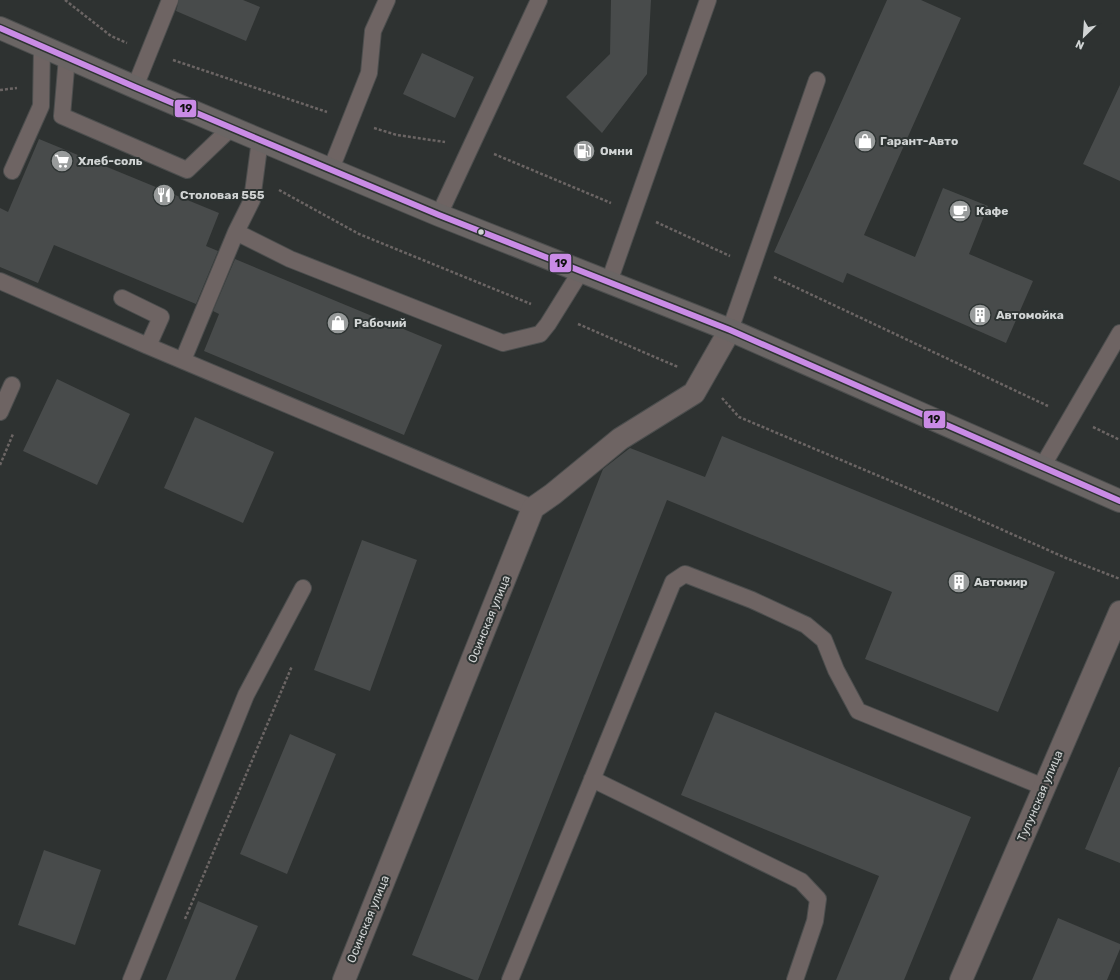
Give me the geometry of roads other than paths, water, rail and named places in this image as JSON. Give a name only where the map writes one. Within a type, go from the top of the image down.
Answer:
[{"type":"main road","points":[[0,28],[231,128],[439,215],[730,330],[1120,501]]},
{"type":"street","points":[[533,508],[553,494],[620,439],[694,393],[730,330]]},
{"type":"street","name":"Осинская улица","points":[[346,979],[533,508]]},
{"type":"street","name":"Тулунская улица","points":[[961,980],[1120,612]]},
{"type":"lane","points":[[135,87],[170,0]]},
{"type":"lane","points":[[331,169],[369,73],[373,31],[387,0]]},
{"type":"lane","points":[[439,215],[539,0]]},
{"type":"lane","points":[[610,282],[708,0]]},
{"type":"lane","points":[[12,171],[41,106],[42,46]]},
{"type":"lane","points":[[67,57],[62,116],[187,170],[231,128]]},
{"type":"lane","points":[[730,330],[817,80]]},
{"type":"lane","points":[[183,360],[236,232],[252,200],[260,140]]},
{"type":"lane","points":[[236,232],[290,259],[503,343],[540,334],[581,272]]},
{"type":"lane","points":[[0,281],[148,346],[533,508]]},
{"type":"lane","points":[[122,298],[161,316],[148,346]]},
{"type":"lane","points":[[1042,467],[1120,333]]},
{"type":"lane","points":[[0,412],[12,385]]},
{"type":"lane","points":[[510,980],[673,582],[685,574],[752,600],[806,625],[824,640],[836,670],[858,711],[1044,787]]},
{"type":"lane","points":[[131,980],[246,696],[303,588]]},
{"type":"lane","points":[[592,779],[801,881],[818,899],[815,921],[794,980]]},
{"type":"place","name":"Гарант-Авто","points":[[865,141]]},
{"type":"place","name":"Омни","points":[[584,151]]},
{"type":"place","name":"Хлеб-соль","points":[[62,161]]},
{"type":"place","name":"Столовая 555","points":[[164,195]]},
{"type":"place","name":"Кафе","points":[[960,211]]},
{"type":"place","name":"Автомойка","points":[[980,315]]},
{"type":"place","name":"Рабочий","points":[[338,323]]},
{"type":"place","name":"Автомир","points":[[959,582]]}]
